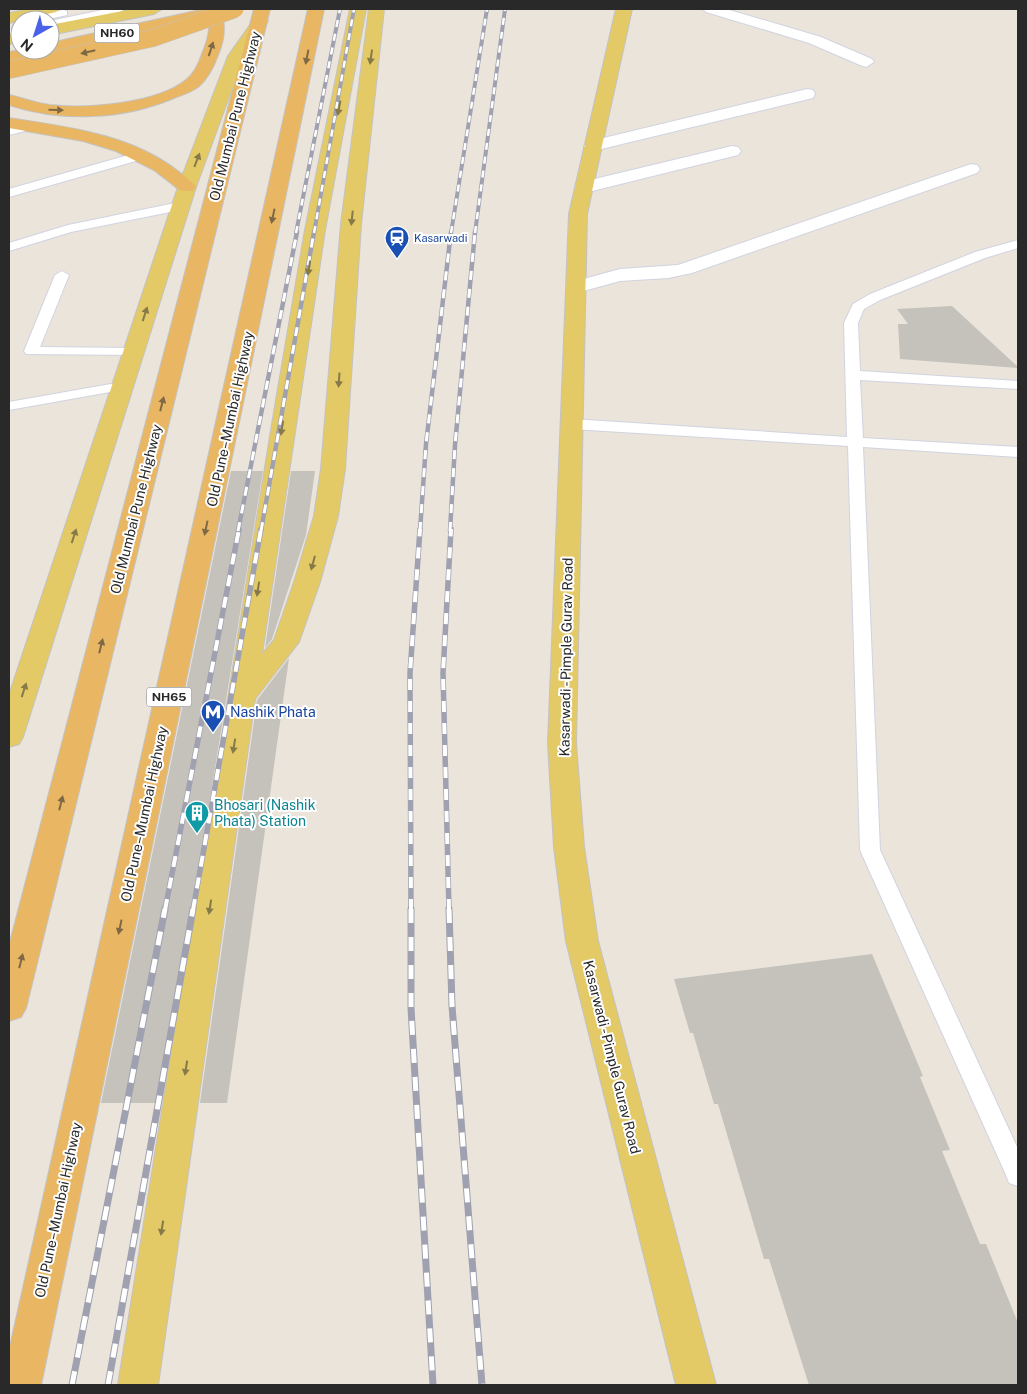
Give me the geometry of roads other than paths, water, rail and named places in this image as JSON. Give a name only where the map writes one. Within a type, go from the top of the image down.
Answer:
[{"type":"highway","points":[[9,70],[147,38],[198,24],[235,9]]},
{"type":"highway","name":"Old Pune–Mumbai Highway","points":[[21,1385],[316,9]]},
{"type":"highway","points":[[9,100],[48,110],[108,109],[169,95],[192,84],[204,69],[217,30],[219,10]]},
{"type":"highway","name":"NH60","points":[[60,46],[219,10]]},
{"type":"highway","points":[[217,30],[261,15]]},
{"type":"highway","name":"Old Mumbai Pune Highway","points":[[9,1008],[261,15]]},
{"type":"highway","points":[[9,123],[72,133],[122,148],[156,164],[184,197]]},
{"type":"main road","points":[[9,18],[51,9]]},
{"type":"main road","points":[[60,28],[154,9]]},
{"type":"main road","points":[[138,1385],[282,424],[315,230],[358,9]]},
{"type":"main road","points":[[241,698],[286,642],[308,582],[326,516],[333,469],[351,224],[377,9]]},
{"type":"main road","name":"Kasarwadi - Pimple Gurav Road","points":[[624,9],[578,214],[562,743],[569,846],[582,942],[696,1385]]},
{"type":"main road","points":[[9,737],[184,197],[236,56],[261,15]]},
{"type":"street","points":[[711,9],[815,40],[866,62]]},
{"type":"street","points":[[744,18],[768,11]]},
{"type":"street","points":[[593,146],[808,94]]},
{"type":"street","points":[[584,186],[732,151]]},
{"type":"street","points":[[576,287],[608,277],[628,274],[666,275],[971,169]]},
{"type":"lane","points":[[60,13],[82,9]]},
{"type":"lane","points":[[60,22],[120,9]]},
{"type":"lane","points":[[9,132],[30,126]]},
{"type":"lane","points":[[9,193],[139,156]]},
{"type":"lane","points":[[9,247],[184,197]]},
{"type":"lane","points":[[1018,244],[980,255],[875,297],[858,307],[850,323],[870,850],[1018,1175]]},
{"type":"lane","points":[[62,275],[31,351],[133,352]]},
{"type":"lane","points":[[852,375],[1018,385]]},
{"type":"lane","points":[[9,406],[122,386]]},
{"type":"lane","points":[[572,424],[1018,452]]},
{"type":"railway","points":[[296,233],[340,9]]},
{"type":"railway","points":[[314,233],[354,9]]},
{"type":"railway","points":[[451,233],[487,9]]},
{"type":"railway","points":[[475,233],[505,9]]},
{"type":"railway","points":[[238,531],[297,232]]},
{"type":"railway","points":[[261,531],[314,232]]},
{"type":"railway","points":[[420,531],[426,444],[451,232]]},
{"type":"railway","points":[[450,531],[455,445],[475,232]]},
{"type":"railway","points":[[165,910],[239,529]]},
{"type":"railway","points":[[193,910],[261,529]]},
{"type":"railway","points":[[411,910],[410,673],[420,529]]},
{"type":"railway","points":[[449,910],[443,673],[451,529]]},
{"type":"railway","points":[[72,1385],[165,909]]},
{"type":"railway","points":[[108,1385],[193,909]]},
{"type":"railway","points":[[449,909],[452,1006],[482,1385]]},
{"type":"railway","points":[[411,910],[411,1008],[433,1385]]},
{"type":"place","name":"Kasarwadi","points":[[397,259]]},
{"type":"place","name":"Nashik Phata","points":[[213,733]]},
{"type":"place","name":"Bhosari (Nashik Phata) Station","points":[[197,834]]}]
